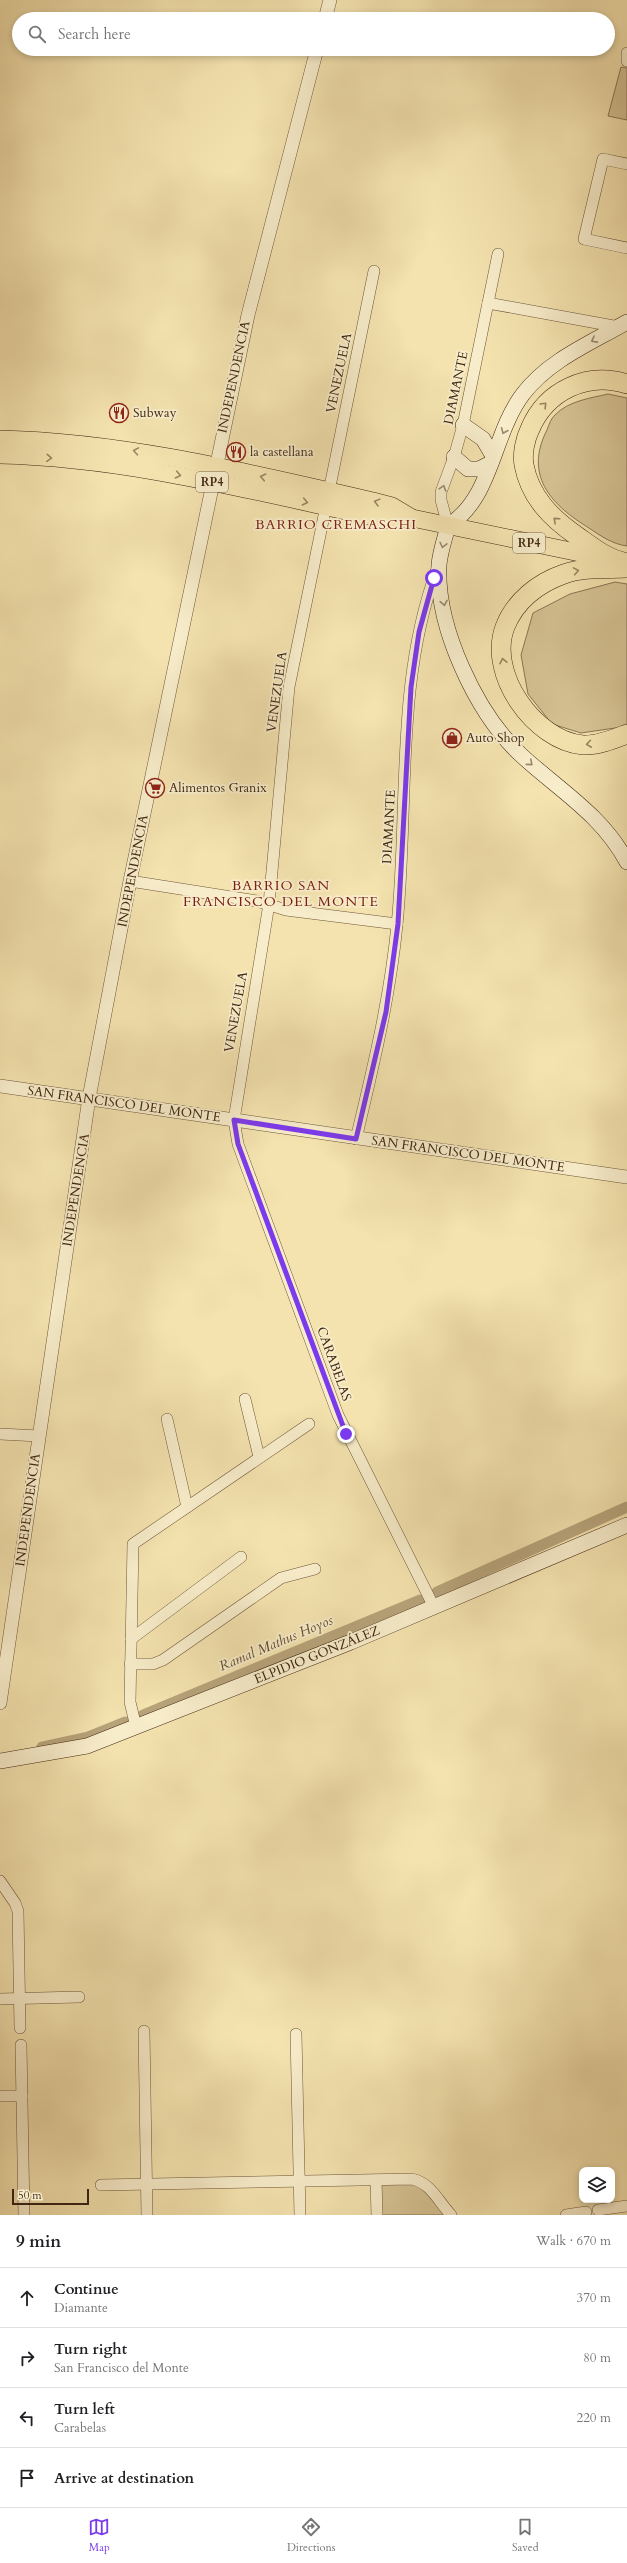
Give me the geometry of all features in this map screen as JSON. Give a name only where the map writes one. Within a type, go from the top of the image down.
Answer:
[{"type":"highway","points":[[619,561],[557,522],[540,504],[525,470],[524,454],[526,437],[538,412],[558,393],[572,385],[593,380],[614,380],[627,384]]},
{"type":"highway","points":[[627,568],[585,570],[565,573],[545,582],[524,597],[511,613],[504,629],[501,653],[506,677],[516,697],[538,724],[560,739],[583,745],[610,740],[627,734]]},
{"type":"main road","points":[[623,324],[562,359],[537,379],[513,410],[471,506],[461,518],[448,526],[439,564],[444,608],[453,643],[465,676],[489,718],[520,755],[599,822],[617,843],[627,862]]},
{"type":"main road","points":[[463,425],[483,438],[492,460]]},
{"type":"main road","name":"RP4","points":[[0,439],[87,444],[129,449],[213,474],[327,499],[387,520],[412,518],[619,561]]},
{"type":"main road","name":"RP4","points":[[0,455],[98,462],[213,474]]},
{"type":"main road","points":[[454,457],[468,469],[479,469],[492,460]]},
{"type":"main road","name":"ELPIDIO GONZÁLEZ","points":[[0,1761],[87,1746],[351,1642],[627,1525]]},
{"type":"street","points":[[327,12],[330,0]]},
{"type":"street","name":"INDEPENDENCIA","points":[[0,1702],[89,1098],[130,881],[213,474],[248,315],[315,56]]},
{"type":"street","points":[[627,164],[603,158],[584,239],[627,248]]},
{"type":"street","name":"DIAMANTE","points":[[448,526],[441,496],[463,425],[498,254]]},
{"type":"street","name":"VENEZUELA","points":[[234,1120],[269,904],[289,687],[374,271]]},
{"type":"street","points":[[488,304],[623,324]]},
{"type":"street","name":"DIAMANTE","points":[[356,1139],[386,1012],[398,924],[411,687],[424,612],[439,564]]},
{"type":"street","points":[[130,881],[269,904],[286,910],[398,924]]},
{"type":"street","name":"SAN FRANCISCO DEL MONTE","points":[[0,1086],[89,1098],[356,1139],[627,1177]]},
{"type":"street","name":"CARABELAS","points":[[234,1120],[238,1144],[338,1415],[434,1607]]},
{"type":"street","points":[[245,1400],[259,1457]]},
{"type":"street","points":[[167,1419],[187,1507]]},
{"type":"street","points":[[136,1726],[130,1702],[133,1544],[309,1424]]},
{"type":"street","points":[[0,1434],[39,1436]]},
{"type":"street","points":[[131,1639],[241,1557]]},
{"type":"street","points":[[130,1664],[153,1664],[163,1660],[281,1578],[315,1569]]},
{"type":"street","points":[[1,1887],[15,1903],[18,1911],[20,2028]]},
{"type":"street","points":[[0,1999],[79,1997]]},
{"type":"street","points":[[144,2031],[148,2215]]},
{"type":"street","points":[[296,2034],[300,2215]]},
{"type":"street","points":[[21,2046],[24,2215]]},
{"type":"street","points":[[0,2096],[22,2096]]},
{"type":"street","points":[[101,2185],[412,2179],[423,2181],[451,2215]]},
{"type":"street","points":[[376,2180],[377,2215]]},
{"type":"street","points":[[598,2210],[610,2211],[627,2206]]},
{"type":"street","points":[[566,2215],[586,2212]]},
{"type":"shaded area","points":[[621,67],[627,68],[627,120],[608,116]]},
{"type":"shaded area","points":[[608,394],[627,398],[627,546],[612,542],[602,537],[564,510],[546,489],[538,464],[540,450],[550,421],[560,410],[573,403]]},
{"type":"shaded area","points":[[615,582],[627,584],[627,724],[622,727],[581,733],[552,724],[528,694],[521,655],[533,613],[570,594]]},
{"type":"shaded area","points":[[412,2179],[451,2215],[377,2215],[376,2180]]},
{"type":"waterway","name":"Ramal Mathus Hoyos","points":[[437,1592],[627,1507]]},
{"type":"waterway","name":"Ramal Mathus Hoyos","points":[[143,1715],[420,1600]]},
{"type":"waterway","name":"Ramal Mathus Hoyos","points":[[42,1747],[88,1737],[125,1722]]},
{"type":"place","name":"Subway","points":[[119,413]]},
{"type":"place","name":"la castellana","points":[[236,452]]},
{"type":"place","name":"Auto Shop","points":[[452,738]]},
{"type":"place","name":"Alimentos Granix","points":[[155,788]]},
{"type":"district","name":"BARRIO CREMASCHI","points":[[336,524]]},
{"type":"district","name":"BARRIO SAN FRANCISCO DEL MONTE","points":[[281,894]]},
{"type":"route","points":[[346,1434],[238,1144],[234,1120],[356,1139],[386,1012],[398,924],[411,687],[419,632],[429,591],[434,578]]}]
